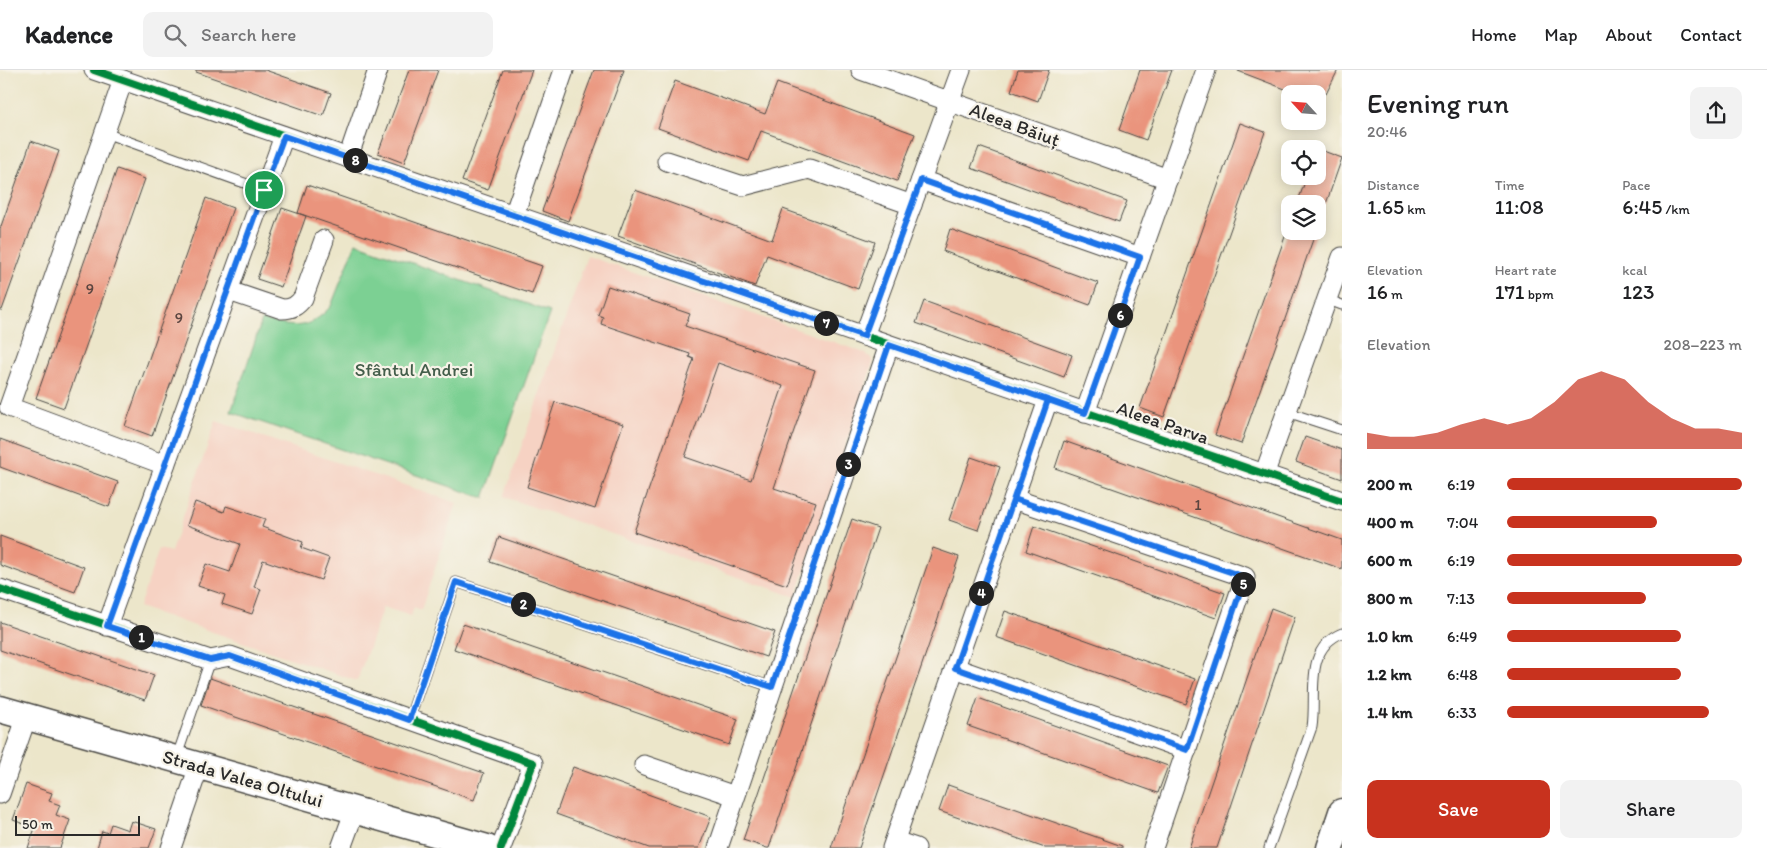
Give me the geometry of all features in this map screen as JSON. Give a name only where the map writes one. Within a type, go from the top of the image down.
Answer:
[{"type":"main road","name":"Strada Valea Oltului","points":[[0,709],[487,848]]},
{"type":"main road","points":[[1330,848],[1342,812]]},
{"type":"street","name":"Aleea Parva","points":[[94,70],[1342,502]]},
{"type":"street","points":[[348,158],[378,70]]},
{"type":"street","points":[[514,215],[564,70]]},
{"type":"street","name":"Aleea Băiuț","points":[[861,70],[1168,179]]},
{"type":"street","points":[[864,336],[961,70]]},
{"type":"street","points":[[1085,413],[1206,70]]},
{"type":"street","points":[[124,80],[4,405],[165,465]]},
{"type":"street","points":[[107,626],[284,136]]},
{"type":"street","points":[[667,161],[743,186],[809,169],[912,206]]},
{"type":"street","points":[[921,180],[1140,257]]},
{"type":"street","points":[[228,291],[282,309],[290,309],[298,305],[303,298],[324,240]]},
{"type":"street","points":[[1264,475],[1286,412],[1334,302],[1342,257]]},
{"type":"street","points":[[718,848],[889,345]]},
{"type":"street","points":[[916,848],[894,844],[1048,400]]},
{"type":"street","points":[[1014,499],[1245,577],[1154,848]]},
{"type":"street","points":[[0,589],[210,660],[230,656],[533,763],[502,848]]},
{"type":"street","points":[[955,668],[1187,750]]},
{"type":"street","points":[[0,794],[27,716]]},
{"type":"street","points":[[171,848],[188,762]]},
{"type":"street","points":[[644,765],[736,796]]},
{"type":"street","points":[[341,848],[355,810]]},
{"type":"lane","points":[[105,133],[264,190]]},
{"type":"lane","points":[[1286,412],[1342,430]]},
{"type":"lane","points":[[409,720],[456,582],[772,687]]},
{"type":"lane","points":[[1269,848],[1312,727],[1314,716],[1314,670],[1319,655],[1336,636],[1342,633]]},
{"type":"lane","points":[[188,762],[210,660]]},
{"type":"shaded area","points":[[587,256],[865,353],[871,358],[873,362],[796,597],[504,497]]},
{"type":"shaded area","points":[[216,421],[457,503],[421,610],[414,607],[411,616],[383,607],[357,681],[139,607],[159,549],[171,552]]},
{"type":"green space","name":"Sfântul Andrei","points":[[356,243],[550,312],[484,498],[231,412],[262,320],[291,326],[307,324],[323,314],[331,306]]},
{"type":"building","points":[[196,70],[265,70],[331,93],[323,116],[196,72]]},
{"type":"building","points":[[409,70],[438,70],[404,163],[378,153]]},
{"type":"building","points":[[503,70],[532,70],[488,190],[462,181]]},
{"type":"building","points":[[594,70],[624,70],[568,221],[542,211]]},
{"type":"building","points":[[1018,70],[1049,70],[1038,101],[1011,91]]},
{"type":"building","points":[[1140,70],[1172,70],[1146,140],[1119,130]]},
{"type":"building","points":[[1338,70],[1326,94],[1326,85],[1281,85],[1281,87],[1238,71]]},
{"type":"building","points":[[675,81],[765,114],[777,83],[915,134],[897,181],[761,131],[749,161],[658,128]]},
{"type":"building","points":[[1240,123],[1265,132],[1164,417],[1140,408]]},
{"type":"building","points":[[31,141],[59,151],[2,310],[0,310],[0,229]]},
{"type":"building","points":[[979,147],[1127,201],[1119,222],[971,168]]},
{"type":"building","points":[[1326,152],[1342,158],[1326,204],[1326,195],[1300,195],[1304,185],[1326,185]]},
{"type":"building","points":[[117,169],[145,179],[64,408],[36,398]]},
{"type":"building","points":[[307,185],[542,266],[532,294],[298,213]]},
{"type":"building","points":[[635,190],[772,240],[783,209],[875,242],[858,289],[767,255],[755,286],[618,236]]},
{"type":"building","points":[[206,198],[233,208],[152,436],[125,426]]},
{"type":"building","points":[[282,208],[306,216],[281,287],[257,279]]},
{"type":"building","points":[[950,229],[1098,283],[1090,305],[943,251]]},
{"type":"building","points":[[1284,240],[1313,240],[1241,444],[1215,435]]},
{"type":"building","points":[[608,286],[690,314],[685,326],[815,370],[774,488],[816,502],[787,585],[634,532],[694,359],[689,357],[690,354],[601,324],[603,317],[598,315]],"holes":[[[718,363],[783,386],[751,480],[685,457]]]},
{"type":"building","points":[[924,301],[1072,355],[1064,377],[916,323]]},
{"type":"building","points":[[555,402],[623,424],[595,509],[527,487]]},
{"type":"building","points":[[1305,437],[1342,450],[1342,479],[1296,462]]},
{"type":"building","points":[[0,439],[118,482],[109,507],[0,467]]},
{"type":"building","points":[[1064,441],[1342,540],[1342,569],[1055,468]]},
{"type":"building","points":[[971,457],[1000,467],[978,530],[949,520]]},
{"type":"building","points":[[195,502],[224,512],[226,506],[265,519],[262,527],[303,542],[301,548],[329,558],[321,580],[263,560],[254,587],[261,589],[252,614],[222,604],[225,595],[198,586],[206,564],[230,572],[240,544],[187,525]]},
{"type":"building","points":[[852,519],[878,528],[769,848],[767,848],[743,840]]},
{"type":"building","points":[[1034,526],[1225,593],[1216,618],[1026,551]]},
{"type":"building","points":[[0,536],[84,567],[75,592],[0,565]]},
{"type":"building","points":[[499,537],[775,632],[766,657],[490,562]]},
{"type":"building","points":[[933,548],[959,557],[859,848],[831,848]]},
{"type":"building","points":[[1271,608],[1295,617],[1217,848],[1189,848]]},
{"type":"building","points":[[1005,611],[1195,679],[1186,704],[996,637]]},
{"type":"building","points":[[0,622],[154,675],[145,700],[0,650]]},
{"type":"building","points":[[463,624],[738,719],[729,745],[454,649]]},
{"type":"building","points":[[210,678],[484,773],[474,800],[201,705]]},
{"type":"building","points":[[978,698],[1168,766],[1158,793],[968,726]]},
{"type":"building","points":[[573,767],[711,817],[699,848],[649,848],[556,814]]},
{"type":"building","points":[[26,784],[52,793],[49,801],[60,805],[56,815],[70,820],[60,848],[28,848],[35,828],[13,820]]},
{"type":"building","points":[[948,785],[1122,846],[1122,848],[1045,848],[939,811]]},
{"type":"building","points":[[131,821],[156,829],[149,848],[97,848],[102,831],[108,833],[111,824],[128,830]]},
{"type":"cycle path","points":[[94,70],[1342,501]]},
{"type":"cycle path","points":[[0,589],[210,660],[230,656],[533,763],[501,848]]},
{"type":"route","points":[[264,190],[107,626],[210,660],[230,656],[409,720],[456,582],[772,687],[889,345],[1048,400],[955,668],[1187,750],[1245,577],[1014,499],[1048,400],[1085,413],[1140,257],[921,180],[864,336],[284,136],[264,190]]}]
